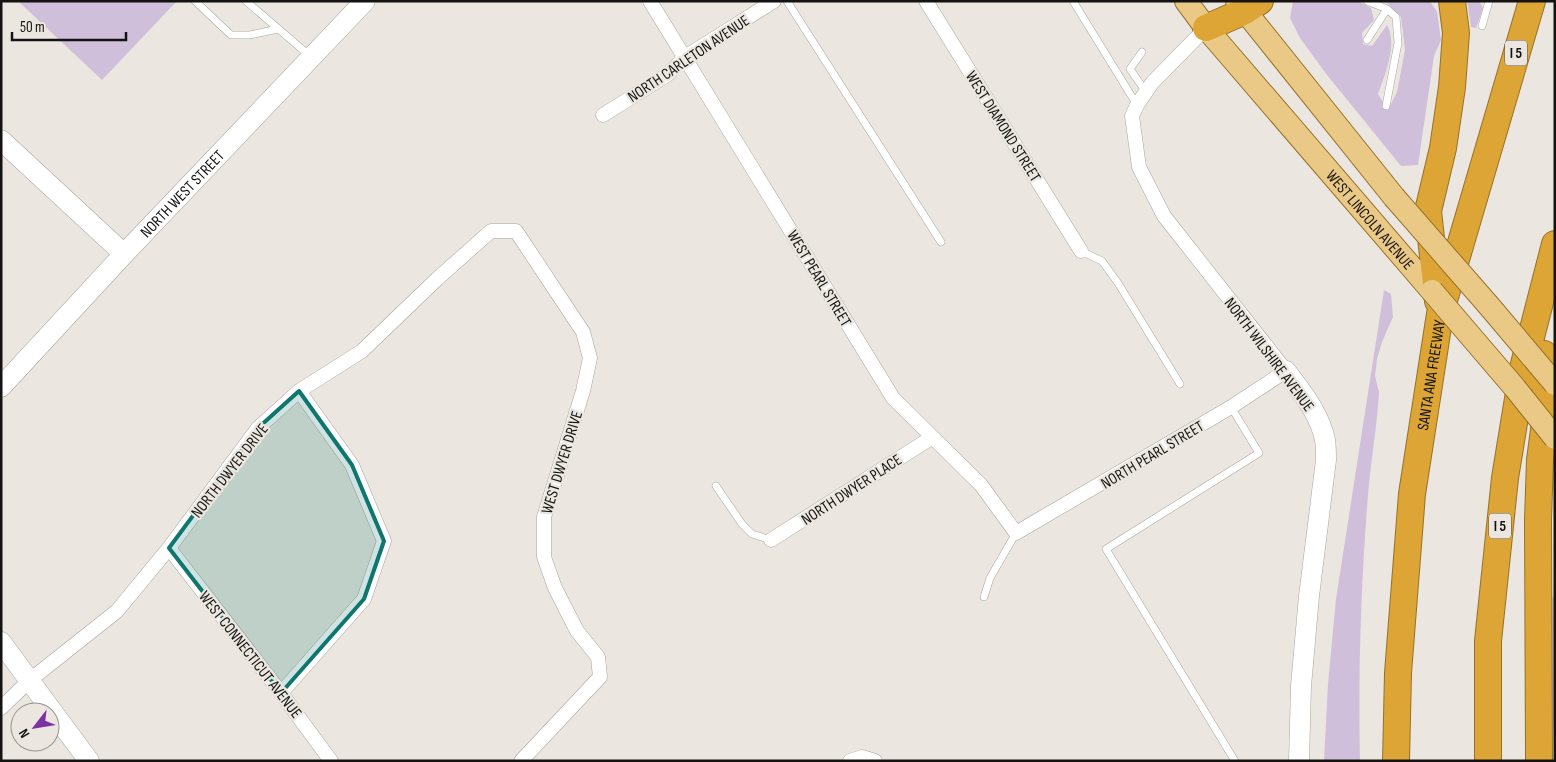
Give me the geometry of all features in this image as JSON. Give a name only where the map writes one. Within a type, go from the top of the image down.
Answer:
[{"type":"highway","points":[[1206,28],[1218,1]]},
{"type":"highway","points":[[1440,314],[1428,211],[1443,148],[1452,87],[1456,33],[1452,1]]},
{"type":"highway","name":"SANTA ANA FREEWAY","points":[[1396,761],[1398,673],[1412,494],[1440,314],[1532,1]]},
{"type":"highway","points":[[1206,28],[1248,4]]},
{"type":"highway","name":"I 5","points":[[1488,761],[1488,641],[1504,488],[1523,368],[1555,244]]},
{"type":"highway","points":[[1538,761],[1538,520],[1540,460],[1546,407],[1541,294]]},
{"type":"main road","name":"WEST LINCOLN AVENUE","points":[[1186,1],[1206,28],[1515,388],[1555,438]]},
{"type":"main road","name":"WEST LINCOLN AVENUE","points":[[1248,4],[1394,197],[1555,384]]},
{"type":"street","name":"NORTH WEST STREET","points":[[1,387],[124,254],[365,1]]},
{"type":"street","name":"WEST PEARL STREET","points":[[650,1],[893,398],[931,438],[981,485],[1016,534]]},
{"type":"street","name":"NORTH CARLETON AVENUE","points":[[603,115],[667,75],[685,57],[774,1]]},
{"type":"street","name":"WEST DIAMOND STREET","points":[[926,1],[1081,251]]},
{"type":"street","name":"NORTH WILSHIRE AVENUE","points":[[1206,28],[1152,83],[1132,116],[1140,168],[1164,216],[1302,393],[1317,417],[1325,440],[1326,460],[1309,596],[1301,686],[1299,761]]},
{"type":"street","points":[[1,140],[124,254]]},
{"type":"street","name":"NORTH DWYER DRIVE","points":[[30,680],[117,611],[169,548],[258,428],[299,391],[362,351],[491,232],[516,231]]},
{"type":"street","name":"WEST DWYER DRIVE","points":[[516,231],[584,332],[590,358],[583,391],[544,517],[544,557],[555,588],[577,632],[598,657],[600,677],[522,761]]},
{"type":"street","name":"NORTH PEARL STREET","points":[[1016,534],[1231,407],[1286,371]]},
{"type":"street","points":[[282,692],[364,599],[384,541],[352,464],[299,391]]},
{"type":"street","name":"NORTH DWYER PLACE","points":[[771,540],[931,438]]},
{"type":"street","name":"WEST CONNECTICUT AVENUE","points":[[169,548],[282,692],[331,761]]},
{"type":"street","points":[[1,642],[89,761]]},
{"type":"street","points":[[1,708],[30,680]]},
{"type":"lane","points":[[195,1],[230,35],[250,35],[278,29]]},
{"type":"lane","points":[[246,1],[311,58]]},
{"type":"lane","points":[[787,1],[941,242]]},
{"type":"lane","points":[[1073,1],[1137,105]]},
{"type":"lane","points":[[1368,1],[1387,10],[1396,17],[1398,43],[1386,106]]},
{"type":"lane","points":[[1482,26],[1489,1]]},
{"type":"lane","points":[[1367,40],[1387,10]]},
{"type":"lane","points":[[1142,52],[1130,70],[1146,92]]},
{"type":"lane","points":[[1081,251],[1102,261],[1118,283],[1180,384]]},
{"type":"lane","points":[[1231,407],[1259,453],[1106,549],[1234,761]]},
{"type":"lane","points":[[716,486],[742,524],[752,534],[771,540]]},
{"type":"lane","points":[[984,597],[990,578],[1016,534]]},
{"type":"highlighted area","points":[[299,391],[352,465],[384,541],[364,599],[281,693],[169,548],[258,428]]},
{"type":"shaded area","points":[[18,1],[177,1],[102,80]]},
{"type":"shaded area","points":[[1293,1],[1358,1],[1371,8],[1374,20],[1362,33],[1363,44],[1372,46],[1387,25],[1390,33],[1391,50],[1387,69],[1378,94],[1388,110],[1397,92],[1405,50],[1401,17],[1387,3],[1381,1],[1430,1],[1437,12],[1441,40],[1434,56],[1418,165],[1401,166],[1327,75],[1300,38],[1290,18]]},
{"type":"shaded area","points":[[1467,1],[1479,1],[1483,8],[1476,28],[1471,27]]},
{"type":"shaded area","points":[[1384,290],[1391,294],[1393,317],[1382,342],[1375,376],[1379,392],[1368,495],[1362,594],[1359,694],[1360,761],[1324,761],[1328,684],[1336,599]]},
{"type":"shaded area","points":[[1555,594],[1555,757],[1547,606]]}]
